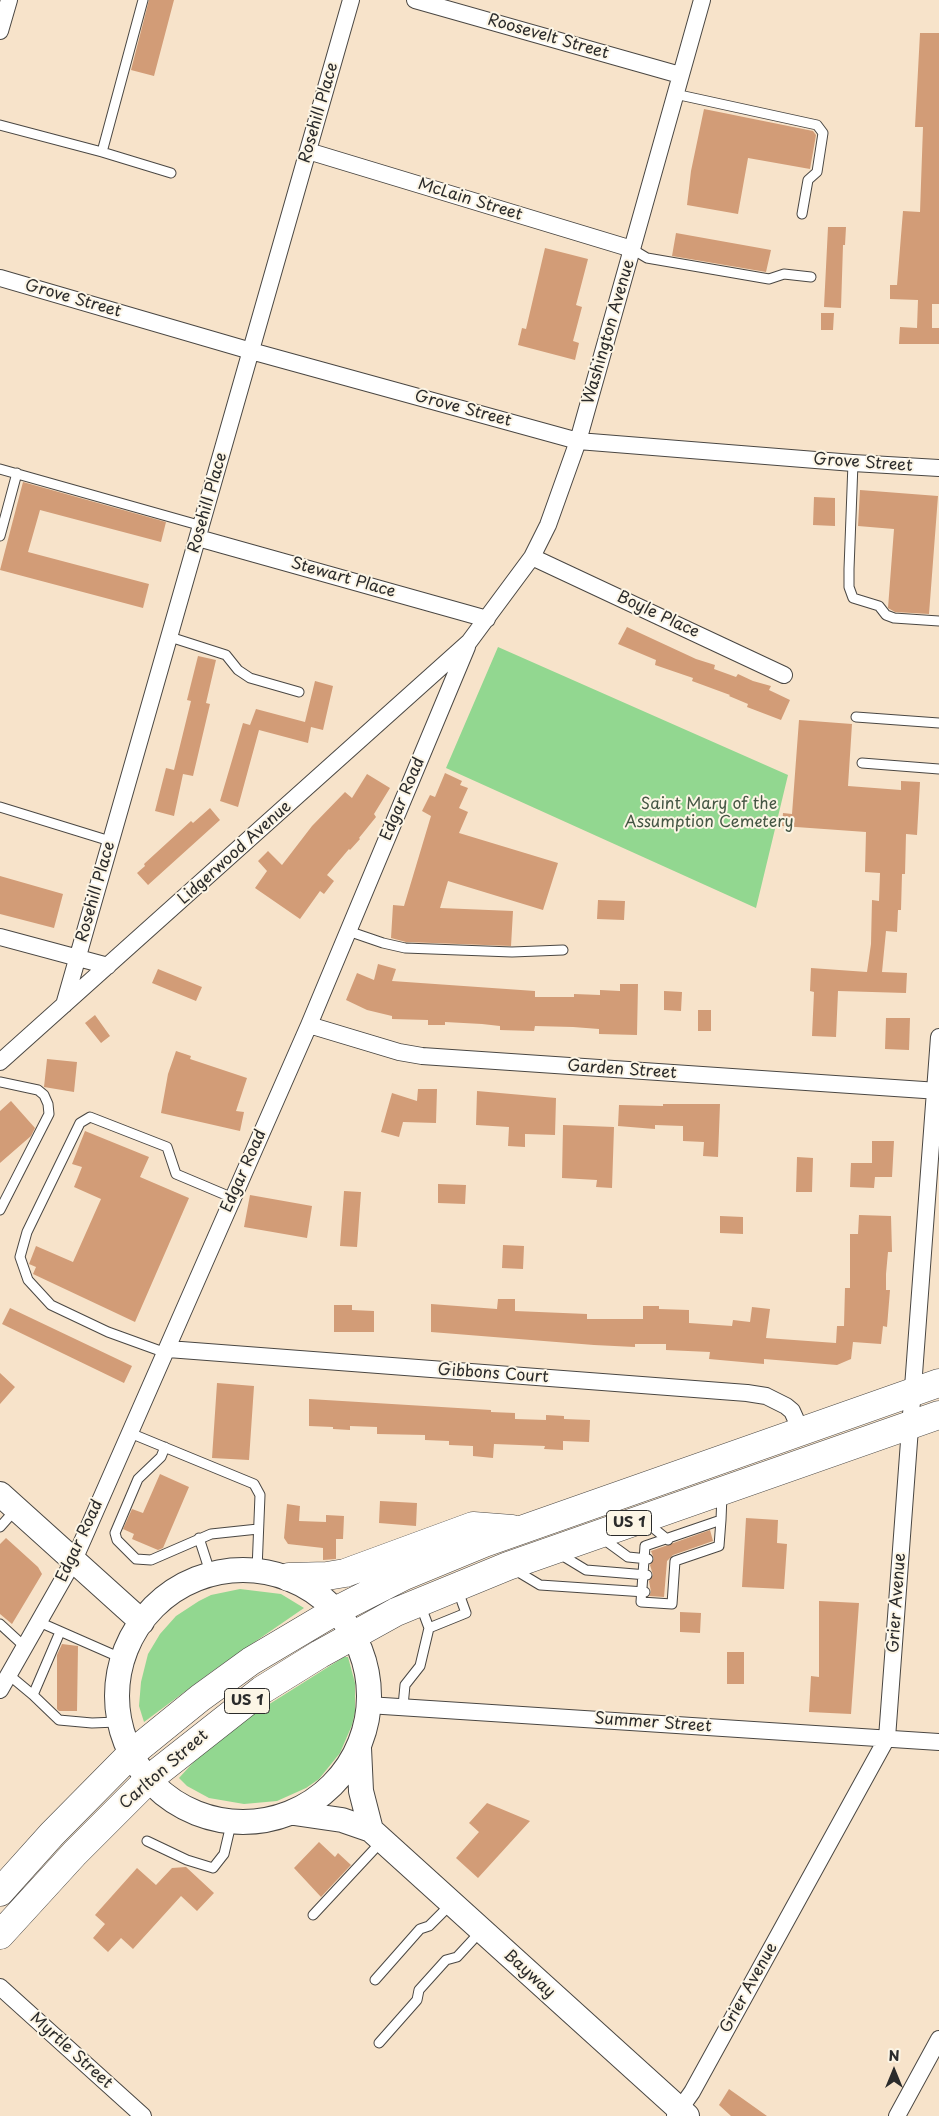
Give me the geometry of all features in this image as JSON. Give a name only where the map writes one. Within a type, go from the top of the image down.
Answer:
[{"type":"highway","name":"US 1","points":[[337,1610],[404,1576],[521,1529],[939,1383]]},
{"type":"highway","name":"US 1","points":[[354,1635],[419,1602],[508,1566],[939,1415]]},
{"type":"highway","points":[[289,1577],[327,1576],[345,1573],[473,1526],[521,1529]]},
{"type":"highway","name":"Carlton Street","points":[[0,1892],[52,1834],[131,1754],[200,1698],[251,1661],[337,1610]]},
{"type":"highway","name":"Carlton Street","points":[[0,1936],[75,1853],[149,1779],[262,1690],[354,1635]]},
{"type":"main road","points":[[8,1501],[142,1622]]},
{"type":"main road","points":[[359,1746],[346,1770],[330,1790],[294,1813],[266,1820],[232,1820],[213,1816],[180,1804],[149,1779],[131,1754],[120,1734],[117,1722],[115,1686],[121,1658],[128,1640],[142,1622],[178,1590],[211,1575],[236,1570],[257,1570],[289,1577],[313,1590],[337,1610],[354,1635],[365,1670],[368,1705],[359,1746],[361,1791],[377,1835]]},
{"type":"main road","name":"Bayway","points":[[294,1813],[342,1820],[377,1835],[681,2114]]},
{"type":"street","points":[[0,31],[9,0]]},
{"type":"street","name":"Rosehill Place","points":[[64,1006],[351,0]]},
{"type":"street","name":"Roosevelt Street","points":[[415,0],[680,75]]},
{"type":"street","name":"Washington Avenue","points":[[469,642],[488,619],[532,556],[548,525],[578,441],[702,0]]},
{"type":"street","name":"McLain Street","points":[[308,151],[632,249]]},
{"type":"street","name":"Grove Street","points":[[0,278],[251,351],[578,441],[939,468]]},
{"type":"street","name":"Stewart Place","points":[[200,532],[488,619]]},
{"type":"street","name":"Boyle Place","points":[[532,556],[784,675]]},
{"type":"street","name":"Edgar Road","points":[[0,1690],[74,1560],[309,1025],[469,642]]},
{"type":"street","name":"Lidgerwood Avenue","points":[[0,1062],[469,642]]},
{"type":"street","points":[[0,937],[108,966]]},
{"type":"street","name":"Garden Street","points":[[309,1025],[399,1052],[422,1056],[937,1091]]},
{"type":"street","name":"Grier Avenue","points":[[681,2114],[887,1738],[937,1091],[939,1037]]},
{"type":"street","name":"Gibbons Court","points":[[167,1351],[747,1393],[766,1396],[786,1406],[792,1412],[801,1432]]},
{"type":"street","name":"Summer Street","points":[[368,1705],[939,1742]]},
{"type":"street","name":"Myrtle Street","points":[[0,1987],[143,2116]]},
{"type":"street","points":[[897,2116],[939,2039]]},
{"type":"lane","points":[[102,152],[143,0]]},
{"type":"lane","points":[[675,94],[817,125],[823,133],[817,172],[808,180],[802,214]]},
{"type":"lane","points":[[0,125],[102,152],[171,174]]},
{"type":"lane","points":[[632,249],[647,258],[768,279],[784,274],[811,277]]},
{"type":"lane","points":[[853,463],[849,569],[849,587],[853,598],[879,606],[886,615],[894,618],[939,621]]},
{"type":"lane","points":[[0,468],[200,532]]},
{"type":"lane","points":[[0,536],[17,473]]},
{"type":"lane","points":[[170,637],[226,655],[238,670],[250,678],[299,692]]},
{"type":"lane","points":[[856,717],[939,723]]},
{"type":"lane","points":[[862,763],[939,769]]},
{"type":"lane","points":[[0,808],[110,841]]},
{"type":"lane","points":[[348,931],[405,948],[512,952],[563,950]]},
{"type":"lane","points":[[0,1082],[38,1090],[44,1095],[48,1104],[49,1114],[0,1210]]},
{"type":"lane","points":[[167,1351],[108,1332],[51,1306],[28,1280],[20,1257],[28,1232],[80,1122],[90,1117],[167,1147],[176,1174],[233,1198]]},
{"type":"lane","points":[[130,1433],[254,1484],[260,1495],[257,1570]]},
{"type":"lane","points":[[165,1447],[161,1457],[138,1480],[115,1533],[117,1540],[136,1558],[151,1560],[211,1534],[258,1529]]},
{"type":"lane","points":[[721,1520],[646,1546],[644,1592],[641,1602],[672,1604],[668,1594],[672,1560],[719,1546],[721,1520],[723,1490]]},
{"type":"lane","points":[[0,1527],[8,1501]]},
{"type":"lane","points":[[642,1518],[668,1539]]},
{"type":"lane","points":[[596,1534],[628,1557],[646,1559]]},
{"type":"lane","points":[[198,1538],[211,1575]]},
{"type":"lane","points":[[551,1550],[586,1570],[645,1575]]},
{"type":"lane","points":[[508,1566],[540,1585],[644,1592]]},
{"type":"lane","points":[[429,1628],[466,1613],[457,1586]]},
{"type":"lane","points":[[403,1706],[405,1685],[420,1666],[429,1628],[419,1602]]},
{"type":"lane","points":[[39,1622],[121,1658]]},
{"type":"lane","points":[[0,1624],[25,1647]]},
{"type":"lane","points":[[33,1695],[60,1632]]},
{"type":"lane","points":[[9,1674],[59,1720],[92,1723],[117,1722]]},
{"type":"lane","points":[[147,1841],[187,1860],[213,1868],[224,1854],[232,1820]]},
{"type":"lane","points":[[313,1915],[377,1835]]},
{"type":"lane","points":[[375,1980],[420,1929],[429,1926],[452,1903]]},
{"type":"lane","points":[[380,2043],[417,2000],[419,1990],[446,1960],[457,1957],[482,1931]]},
{"type":"green space","name":"Saint Mary of the Assumption Cemetery","points":[[498,647],[788,775],[756,908],[446,768]]},
{"type":"green space","points":[[240,1589],[281,1594],[304,1608],[214,1670],[144,1722],[139,1706],[141,1682],[148,1654],[160,1634],[176,1616],[199,1601],[211,1595]]},
{"type":"green space","points":[[344,1657],[348,1657],[355,1683],[355,1712],[352,1725],[340,1753],[319,1779],[306,1788],[277,1801],[244,1804],[209,1798],[187,1786],[179,1778],[200,1755],[252,1715]]},
{"type":"building","points":[[149,0],[174,0],[154,76],[131,70]]},
{"type":"building","points":[[920,33],[939,33],[939,304],[932,304],[932,328],[939,328],[939,344],[899,344],[900,327],[917,328],[918,300],[890,299],[890,285],[897,285],[903,211],[920,212],[923,127],[915,127]]},
{"type":"building","points":[[704,109],[813,131],[816,135],[810,169],[748,158],[738,214],[687,205],[691,171]]},
{"type":"building","points":[[828,227],[846,227],[845,245],[843,245],[841,308],[824,307]]},
{"type":"building","points":[[676,233],[771,250],[766,272],[672,256]]},
{"type":"building","points":[[545,248],[588,259],[576,305],[582,307],[573,341],[579,343],[575,360],[518,345],[522,328],[526,329]]},
{"type":"building","points":[[821,313],[834,313],[833,330],[821,330]]},
{"type":"building","points":[[23,482],[166,522],[161,542],[40,510],[28,552],[149,584],[143,608],[0,570]]},
{"type":"building","points":[[860,490],[938,496],[929,614],[895,612],[888,608],[894,529],[858,526]]},
{"type":"building","points":[[814,497],[835,498],[835,526],[813,525]]},
{"type":"building","points":[[627,627],[696,659],[715,665],[714,669],[736,677],[738,674],[771,686],[769,690],[790,700],[781,720],[747,707],[748,704],[730,695],[692,681],[693,678],[655,665],[656,660],[618,644]]},
{"type":"building","points":[[198,656],[216,660],[206,703],[210,704],[193,776],[183,774],[174,816],[155,811],[166,768],[174,770],[191,701],[187,700]]},
{"type":"building","points":[[315,681],[333,686],[323,730],[311,727],[308,743],[259,730],[238,807],[220,801],[243,723],[250,725],[256,709],[305,722]]},
{"type":"building","points":[[799,720],[852,724],[848,786],[901,790],[901,781],[920,782],[917,835],[906,834],[905,874],[902,874],[901,910],[898,910],[897,932],[886,931],[882,972],[907,973],[906,993],[838,991],[836,1037],[812,1036],[814,992],[810,991],[811,968],[867,972],[871,944],[872,900],[879,901],[880,873],[865,872],[866,832],[782,826],[783,813],[792,814]]},
{"type":"building","points":[[445,773],[462,781],[460,785],[468,788],[459,808],[468,812],[459,833],[558,863],[543,910],[448,881],[440,908],[513,911],[511,946],[406,942],[391,938],[393,905],[404,906],[431,816],[422,811],[430,795],[435,797]]},
{"type":"building","points":[[367,774],[390,788],[374,814],[376,817],[360,839],[327,875],[334,881],[324,894],[320,891],[300,919],[255,888],[267,871],[258,861],[268,851],[282,865],[312,826],[345,792],[352,798]]},
{"type":"building","points":[[210,808],[220,820],[148,885],[137,873],[145,866],[144,864],[191,821],[193,823]]},
{"type":"building","points":[[0,876],[63,894],[54,928],[0,914]]},
{"type":"building","points":[[598,900],[625,901],[624,920],[597,919]]},
{"type":"building","points":[[378,964],[396,969],[392,981],[535,991],[535,997],[574,997],[574,994],[600,995],[600,990],[620,991],[620,984],[638,984],[637,1035],[599,1034],[599,1029],[573,1027],[535,1026],[534,1031],[500,1030],[500,1026],[482,1024],[445,1022],[445,1025],[428,1025],[428,1020],[392,1019],[392,1016],[367,1010],[346,1000],[357,973],[374,980]]},
{"type":"building","points":[[158,969],[202,987],[196,1001],[152,983]]},
{"type":"building","points":[[664,991],[682,992],[681,1011],[664,1010]]},
{"type":"building","points":[[698,1010],[711,1010],[711,1031],[698,1031]]},
{"type":"building","points":[[95,1015],[110,1036],[101,1043],[85,1023]]},
{"type":"building","points":[[886,1018],[910,1018],[909,1050],[885,1049]]},
{"type":"building","points":[[176,1051],[191,1056],[190,1059],[247,1078],[236,1111],[244,1112],[240,1131],[161,1113],[168,1074]]},
{"type":"building","points":[[47,1059],[77,1062],[74,1092],[44,1087]]},
{"type":"building","points":[[418,1089],[437,1089],[436,1123],[403,1122],[399,1137],[381,1132],[392,1093],[417,1101]]},
{"type":"building","points":[[477,1091],[556,1098],[555,1135],[525,1134],[525,1147],[508,1146],[509,1127],[476,1125]]},
{"type":"building","points":[[11,1101],[35,1128],[31,1136],[0,1163],[0,1111]]},
{"type":"building","points":[[663,1104],[720,1104],[718,1157],[703,1156],[704,1142],[683,1141],[683,1126],[655,1125],[655,1129],[618,1126],[619,1105],[663,1106]]},
{"type":"building","points":[[563,1125],[614,1127],[612,1188],[596,1187],[597,1180],[562,1178]]},
{"type":"building","points":[[85,1131],[149,1157],[140,1177],[189,1198],[135,1322],[33,1274],[36,1267],[29,1264],[36,1246],[73,1262],[101,1199],[74,1187],[82,1167],[72,1164]]},
{"type":"building","points":[[872,1141],[894,1141],[892,1177],[875,1177],[874,1188],[850,1187],[851,1163],[872,1163]]},
{"type":"building","points":[[797,1157],[813,1158],[812,1192],[796,1192]]},
{"type":"building","points":[[438,1184],[466,1185],[465,1204],[438,1203]]},
{"type":"building","points":[[344,1191],[361,1192],[357,1247],[340,1246]]},
{"type":"building","points":[[250,1195],[312,1206],[307,1238],[244,1227]]},
{"type":"building","points":[[859,1215],[891,1216],[892,1252],[888,1252],[886,1274],[886,1290],[890,1290],[887,1327],[883,1326],[881,1344],[853,1342],[851,1359],[837,1365],[764,1359],[764,1364],[709,1359],[710,1352],[666,1350],[666,1344],[635,1344],[635,1347],[594,1345],[431,1332],[431,1304],[497,1309],[498,1299],[515,1299],[515,1311],[587,1314],[587,1319],[643,1319],[643,1306],[659,1306],[659,1309],[689,1310],[689,1323],[732,1326],[733,1320],[750,1322],[752,1307],[770,1309],[766,1338],[836,1343],[837,1326],[844,1326],[845,1288],[850,1288],[850,1234],[858,1234]]},
{"type":"building","points":[[720,1216],[743,1217],[743,1234],[720,1233]]},
{"type":"building","points":[[503,1245],[524,1246],[523,1269],[502,1268]]},
{"type":"building","points":[[334,1305],[352,1305],[352,1310],[374,1311],[374,1332],[334,1332]]},
{"type":"building","points":[[10,1308],[132,1366],[124,1383],[2,1324]]},
{"type":"building","points":[[0,1373],[15,1387],[0,1404]]},
{"type":"building","points":[[217,1383],[254,1386],[249,1460],[212,1458]]},
{"type":"building","points":[[309,1399],[491,1410],[491,1412],[515,1413],[515,1419],[546,1420],[546,1415],[564,1416],[564,1419],[590,1420],[589,1442],[563,1441],[563,1450],[544,1449],[545,1446],[494,1444],[493,1458],[473,1456],[473,1446],[449,1445],[449,1441],[425,1440],[425,1435],[377,1434],[377,1427],[350,1426],[350,1430],[309,1426]]},
{"type":"building","points":[[160,1474],[189,1487],[163,1548],[158,1550],[132,1539],[134,1534],[123,1529],[132,1509],[143,1513]]},
{"type":"building","points":[[380,1501],[417,1503],[416,1526],[379,1523]]},
{"type":"building","points":[[287,1504],[300,1506],[299,1521],[326,1522],[326,1515],[344,1516],[343,1539],[336,1539],[336,1559],[323,1560],[323,1548],[288,1544],[284,1538]]},
{"type":"building","points":[[746,1518],[778,1520],[777,1543],[787,1544],[784,1589],[742,1587]]},
{"type":"building","points":[[710,1530],[713,1541],[673,1555],[667,1561],[664,1597],[649,1596],[651,1592],[649,1581],[653,1575],[650,1565],[654,1559],[651,1551]]},
{"type":"building","points":[[6,1538],[38,1567],[42,1574],[12,1624],[0,1614],[0,1544]]},
{"type":"building","points":[[819,1601],[859,1603],[851,1714],[809,1712],[811,1676],[819,1677]]},
{"type":"building","points":[[680,1612],[701,1613],[700,1633],[680,1632]]},
{"type":"building","points":[[62,1644],[78,1646],[77,1711],[59,1711],[57,1709],[57,1655]]},
{"type":"building","points":[[727,1652],[744,1652],[744,1684],[727,1684]]},
{"type":"building","points":[[487,1803],[530,1821],[478,1878],[456,1858],[479,1832],[469,1823]]},
{"type":"building","points":[[319,1842],[335,1857],[338,1853],[351,1865],[321,1897],[294,1868]]},
{"type":"building","points":[[186,1867],[214,1893],[197,1911],[181,1896],[133,1949],[121,1938],[108,1952],[93,1938],[105,1924],[95,1915],[137,1868],[156,1885],[172,1868]]},
{"type":"building","points":[[729,2089],[767,2116],[731,2116],[719,2105]]}]
